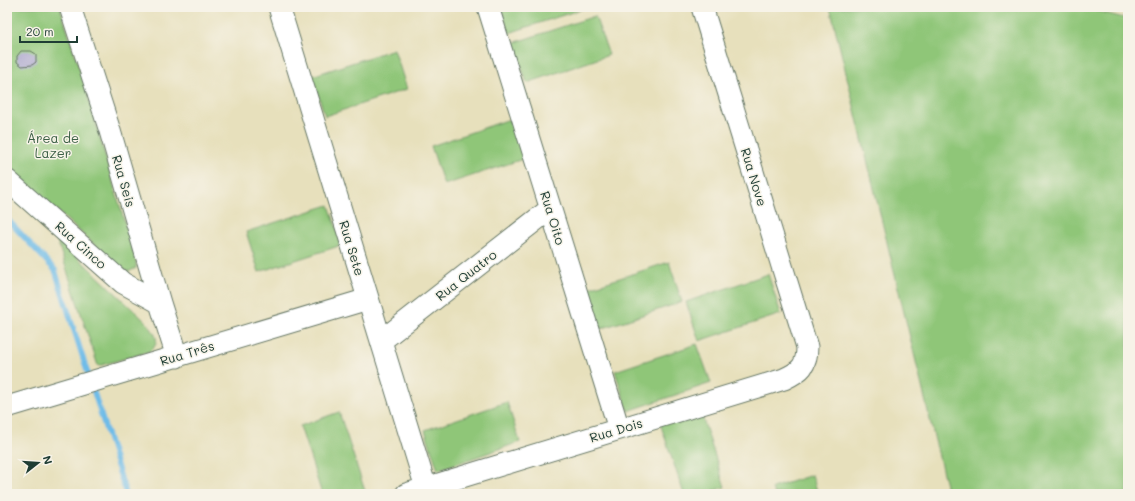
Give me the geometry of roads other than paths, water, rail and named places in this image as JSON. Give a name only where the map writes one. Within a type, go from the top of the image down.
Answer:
[{"type":"street","name":"Rua Seis","points":[[70,7],[110,131],[177,356]]},
{"type":"street","name":"Rua Sete","points":[[279,7],[426,488]]},
{"type":"street","name":"Rua Oito","points":[[488,7],[619,429]]},
{"type":"street","name":"Rua Nove","points":[[702,7],[807,347]]},
{"type":"street","name":"Rua Cinco","points":[[7,180],[123,283],[160,303]]},
{"type":"street","name":"Rua Quatro","points":[[382,341],[550,208]]},
{"type":"street","name":"Rua Três","points":[[7,407],[368,299]]},
{"type":"street","name":"Rua Dois","points":[[406,494],[784,379],[803,367],[807,358],[807,347]]},
{"type":"waterway","points":[[7,219],[55,270],[89,377]]},
{"type":"waterway","points":[[92,386],[126,494]]},
{"type":"park label","name":"Área de Lazer","points":[[53,146]]}]
